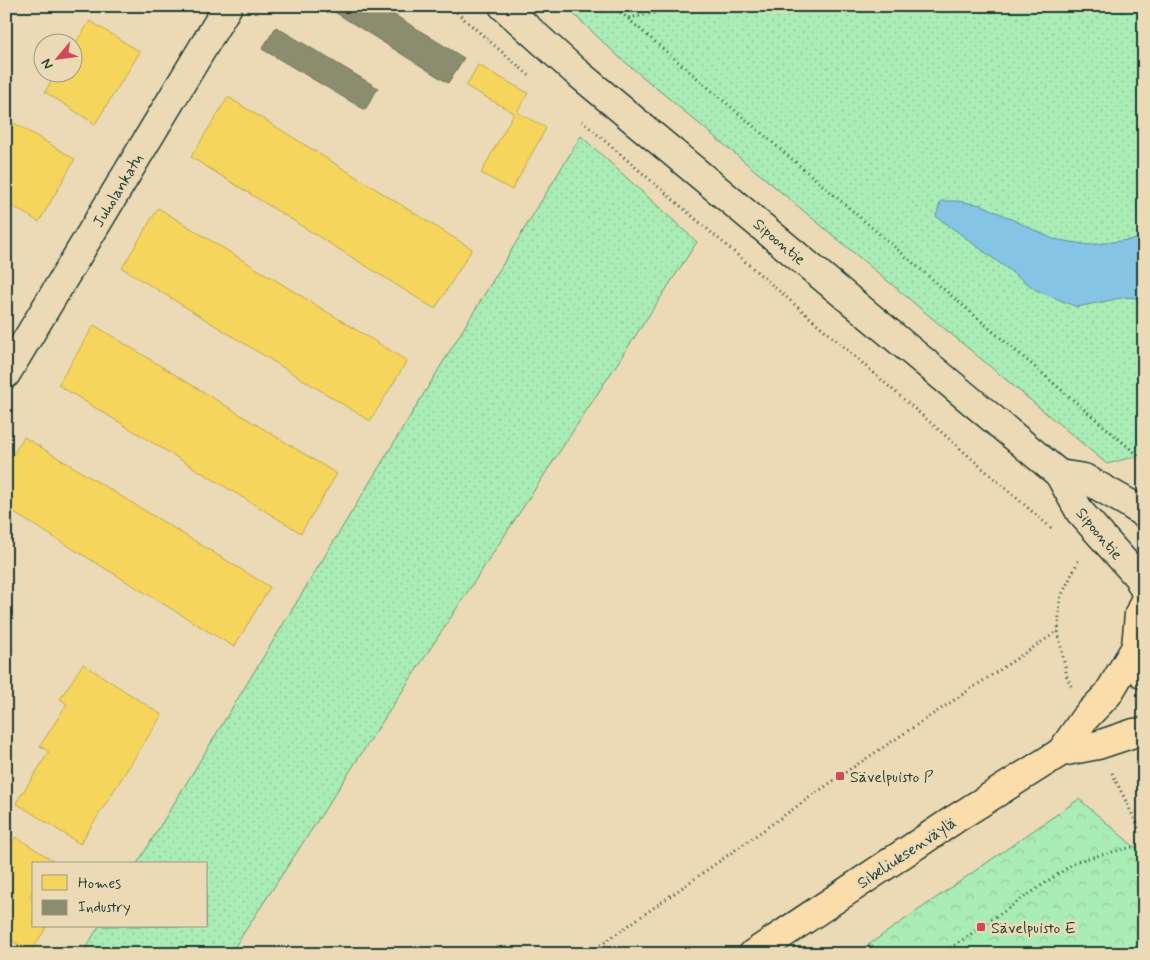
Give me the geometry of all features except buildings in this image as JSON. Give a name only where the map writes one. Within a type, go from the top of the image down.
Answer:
[{"type":"main road","points":[[1144,602],[1139,614],[1136,647],[1144,675]]},
{"type":"main road","name":"Sibeliuksenväylä","points":[[1061,752],[1084,720],[1108,694],[1136,647]]},
{"type":"main road","name":"Sibeliuksenväylä","points":[[753,954],[955,819],[1061,752],[1098,745],[1134,733],[1144,732]]},
{"type":"street","name":"Juholankatu","points":[[6,374],[228,6]]},
{"type":"street","name":"Sipoontie","points":[[503,6],[574,70],[1059,474],[1080,512],[1138,577],[1144,589]]},
{"type":"street","name":"Sipoontie","points":[[1059,474],[1084,478],[1144,514]]},
{"type":"path","points":[[449,6],[538,83]]},
{"type":"path","points":[[613,6],[1144,462]]},
{"type":"path","points":[[628,18],[658,12],[669,6]]},
{"type":"path","points":[[576,116],[1051,528]]},
{"type":"path","points":[[588,954],[840,776],[1058,631]]},
{"type":"path","points":[[942,954],[1077,861],[1144,844]]},
{"type":"green space","points":[[565,6],[1144,6],[1144,454],[1107,464],[619,57]]},
{"type":"green space","points":[[581,136],[697,242],[230,954],[82,954],[98,928],[208,928],[208,862],[138,862]]},
{"type":"green space","points":[[1079,799],[1139,851],[1144,852],[1144,954],[855,954]]},
{"type":"water","points":[[941,201],[957,201],[982,205],[1053,239],[1089,245],[1144,238],[1144,299],[1126,297],[1077,307],[1036,290],[936,216]]},
{"type":"place","name":"Sävelpuisto P","points":[[840,776]]},
{"type":"place","name":"Sävelpuisto E","points":[[981,927]]}]
